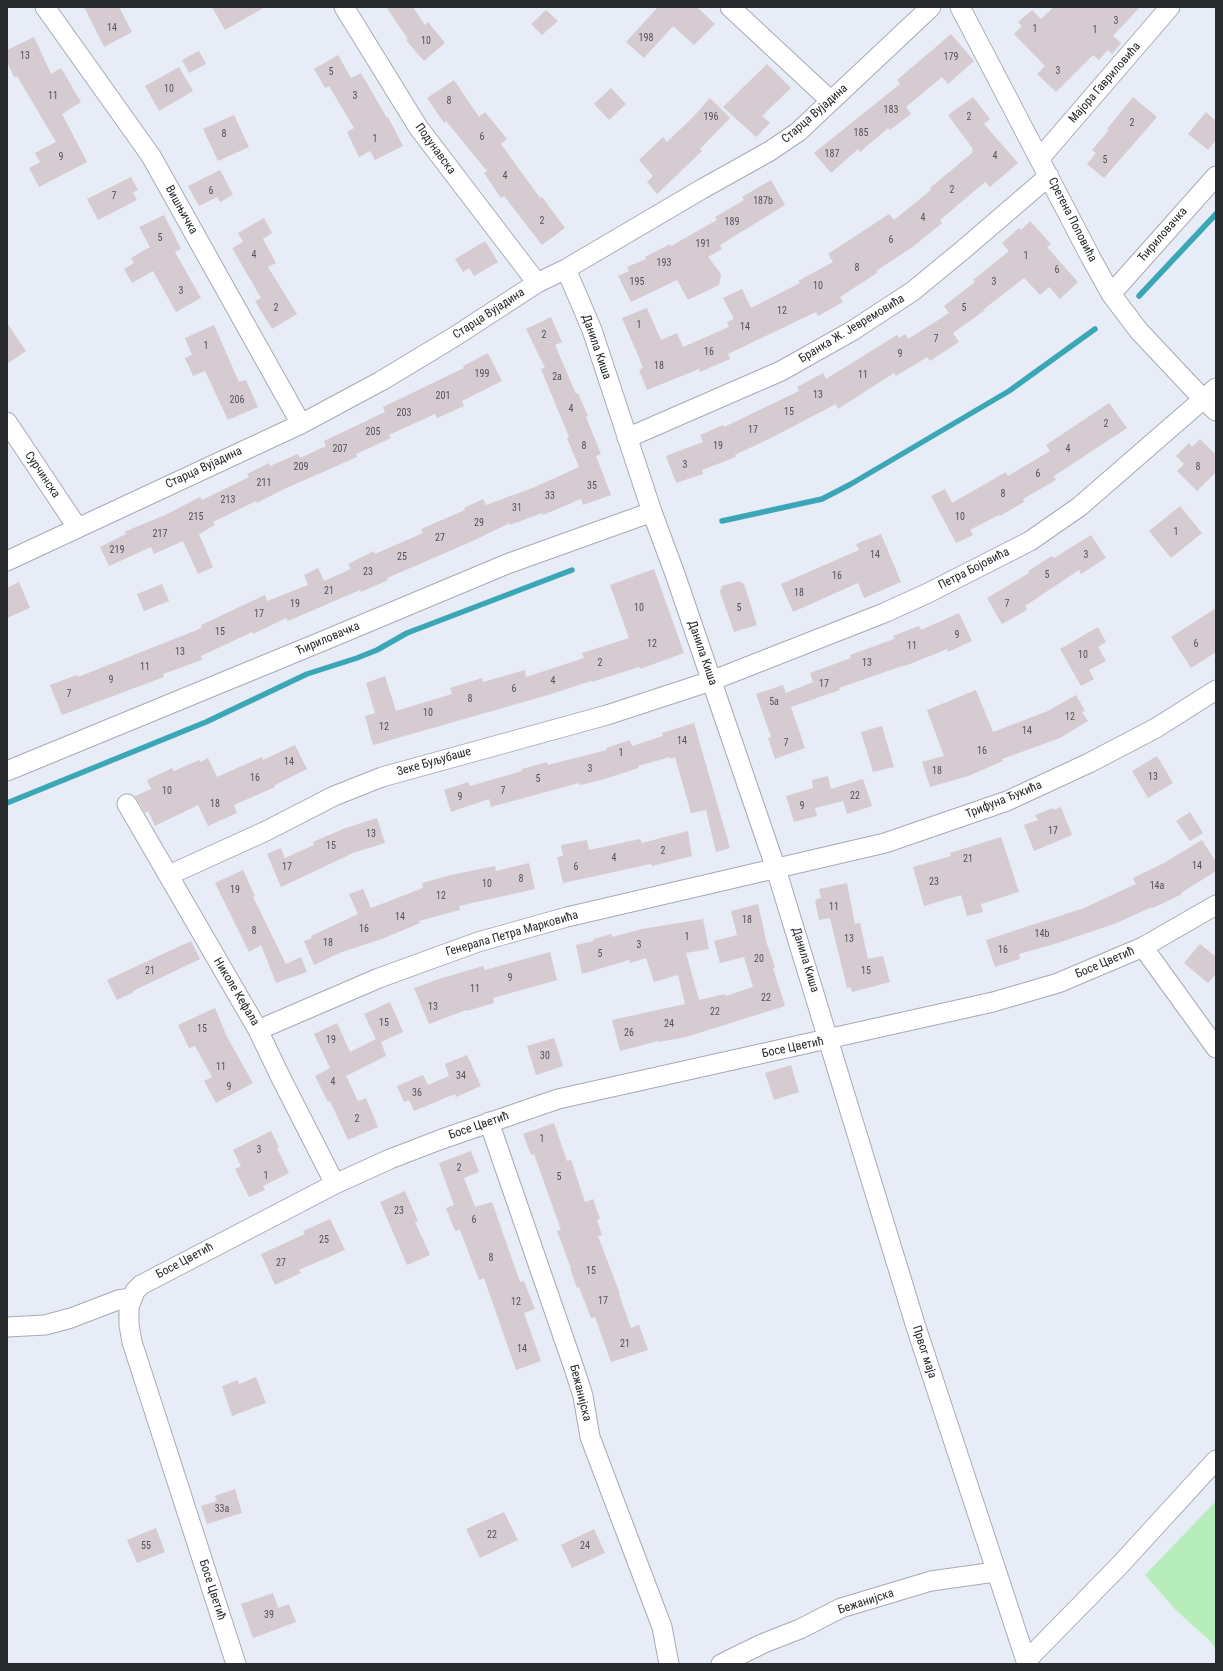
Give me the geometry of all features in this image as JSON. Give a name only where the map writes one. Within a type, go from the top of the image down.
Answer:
[{"type":"street","name":"Вишњичка","points":[[45,7],[151,156],[300,424]]},
{"type":"street","name":"Подунавска","points":[[344,7],[418,127],[537,283]]},
{"type":"street","points":[[730,7],[831,101]]},
{"type":"street","name":"Старца Вујадина","points":[[7,561],[300,424],[388,377],[454,337],[537,283],[566,269],[770,151],[798,132],[930,7]]},
{"type":"street","name":"Сретена Поповића","points":[[960,7],[1111,294],[1139,331],[1212,399]]},
{"type":"street","name":"Мајора Гавриловића","points":[[1040,158],[1170,7]]},
{"type":"street","name":"Бранка Ж. Јевремовића","points":[[627,438],[781,371],[852,331],[913,291],[1049,176]]},
{"type":"street","name":"Ћириловачка","points":[[1111,294],[1216,176]]},
{"type":"street","name":"Данила Киша","points":[[566,269],[592,330],[652,512],[675,574],[776,869],[829,1040]]},
{"type":"street","name":"Петра Бојовића","points":[[711,681],[884,613],[963,576],[1030,541],[1079,507],[1212,399]]},
{"type":"street","name":"Сурчинска","points":[[7,422],[77,527]]},
{"type":"street","name":"Ћириловачка","points":[[7,771],[507,564],[652,512]]},
{"type":"street","name":"Зеке Буљубаше","points":[[169,875],[266,830],[334,796],[382,777],[606,715],[711,681]]},
{"type":"street","name":"Трифуна Ђукића","points":[[776,869],[885,844],[1007,801],[1089,764],[1156,728],[1216,690]]},
{"type":"street","name":"Николе Кефала","points":[[127,804],[258,1030],[335,1184]]},
{"type":"street","name":"Генерала Петра Марковића","points":[[258,1030],[379,978],[478,942],[567,918],[776,869]]},
{"type":"street","name":"Босе Цветић","points":[[236,1664],[132,1342],[128,1315],[131,1298],[141,1285],[335,1184],[390,1159],[489,1122],[558,1099],[829,1040],[993,1002],[1058,983],[1144,947],[1216,905]]},
{"type":"street","points":[[1144,947],[1216,1048]]},
{"type":"street","name":"Првог маја","points":[[829,1040],[916,1328],[1027,1663],[1119,1566],[1216,1460]]},
{"type":"street","name":"Бежанијска","points":[[489,1122],[583,1396],[590,1437],[662,1627],[669,1664]]},
{"type":"street","points":[[7,1328],[45,1325],[71,1318],[118,1300],[131,1298]]},
{"type":"street","name":"Бежанијска","points":[[721,1664],[764,1643],[800,1629],[841,1608],[931,1582],[996,1572]]},
{"type":"green space","points":[[1216,1501],[1216,1649],[1210,1641],[1177,1611],[1145,1575]]},
{"type":"building","points":[[84,7],[119,7],[132,32],[104,47]]},
{"type":"building","points":[[212,7],[265,7],[225,30]]},
{"type":"building","points":[[386,7],[413,7],[425,25],[428,22],[445,43],[424,61],[406,40],[408,39]]},
{"type":"building","points":[[658,7],[697,7],[715,24],[694,45],[673,26],[644,58],[626,42]]},
{"type":"building","points":[[1054,7],[1140,7],[1113,36],[1121,43],[1112,54],[1108,50],[1099,60],[1093,55],[1056,92],[1037,74],[1045,66],[1014,34],[1022,26],[1018,22],[1032,10],[1041,19]]},
{"type":"building","points":[[546,10],[558,21],[542,35],[531,24]]},
{"type":"building","points":[[951,34],[974,61],[948,84],[942,77],[906,107],[911,114],[890,130],[888,128],[860,152],[858,149],[831,173],[814,153],[900,84],[897,80]]},
{"type":"building","points":[[34,37],[51,74],[61,68],[81,102],[62,114],[87,162],[39,187],[29,168],[40,162],[35,153],[56,142],[17,76],[14,77],[7,62],[7,50]]},
{"type":"building","points":[[199,51],[206,64],[189,73],[182,60]]},
{"type":"building","points":[[338,55],[351,78],[361,73],[387,118],[388,117],[403,146],[375,160],[370,151],[359,157],[347,132],[354,128],[329,86],[325,88],[314,69]]},
{"type":"building","points":[[767,64],[791,88],[762,116],[770,123],[756,137],[723,107]]},
{"type":"building","points":[[179,67],[193,91],[159,111],[145,86]]},
{"type":"building","points":[[454,80],[479,117],[485,112],[507,139],[501,144],[540,198],[542,197],[565,228],[542,245],[504,196],[501,198],[484,173],[487,171],[446,121],[444,123],[427,98]]},
{"type":"building","points":[[611,88],[626,104],[609,120],[594,104]]},
{"type":"building","points":[[973,97],[990,119],[984,124],[1018,163],[990,187],[985,182],[940,220],[942,223],[914,246],[876,271],[877,273],[840,297],[843,302],[818,316],[816,312],[728,354],[730,359],[700,372],[699,369],[647,390],[639,370],[643,368],[622,318],[647,308],[661,340],[677,333],[683,347],[729,327],[727,322],[734,319],[723,298],[742,289],[751,308],[800,283],[798,281],[833,262],[828,254],[889,214],[894,220],[931,190],[930,188],[973,152],[973,149],[948,115]]},
{"type":"building","points":[[1133,97],[1157,117],[1104,178],[1087,164],[1096,153],[1092,150],[1109,130],[1107,129]]},
{"type":"building","points":[[710,98],[730,118],[700,149],[702,151],[657,194],[647,182],[653,176],[639,160],[663,137],[667,142]]},
{"type":"building","points":[[1206,112],[1216,121],[1216,140],[1208,150],[1188,134]]},
{"type":"building","points":[[234,115],[249,147],[218,161],[203,129]]},
{"type":"building","points":[[220,170],[233,195],[220,202],[217,197],[199,206],[188,186]]},
{"type":"building","points":[[131,177],[138,190],[133,193],[137,200],[98,220],[87,199]]},
{"type":"building","points":[[771,180],[785,205],[720,245],[722,249],[708,257],[721,274],[719,285],[688,300],[677,280],[631,302],[618,276],[629,271],[627,267],[646,259],[645,257],[670,244],[671,246],[717,220],[715,217],[744,200],[742,197]]},
{"type":"building","points":[[164,215],[181,249],[175,252],[201,298],[176,312],[153,271],[132,283],[124,269],[134,263],[131,258],[150,247],[139,227]]},
{"type":"building","points":[[264,218],[272,233],[263,239],[276,263],[268,267],[297,314],[272,329],[255,301],[261,298],[232,248],[243,242],[238,233]]},
{"type":"building","points":[[1030,221],[1051,244],[1047,247],[1078,282],[1060,299],[1049,287],[1040,295],[1024,278],[984,309],[985,310],[953,333],[959,342],[930,361],[927,357],[896,376],[894,373],[838,409],[836,404],[735,455],[736,457],[702,470],[703,474],[676,483],[666,456],[703,442],[700,435],[723,425],[724,427],[799,391],[797,387],[823,373],[826,379],[897,335],[899,338],[905,334],[908,339],[949,313],[944,306],[975,282],[973,280],[1009,251],[1002,243],[1019,228],[1021,230]]},
{"type":"building","points":[[485,241],[498,262],[474,276],[469,268],[463,272],[455,259]]},
{"type":"building","points":[[551,317],[562,342],[555,345],[576,394],[578,393],[588,416],[586,417],[601,454],[596,456],[611,495],[583,505],[581,499],[543,515],[542,513],[510,525],[510,523],[466,544],[387,578],[388,580],[361,592],[360,590],[288,621],[286,618],[253,634],[252,632],[201,656],[202,660],[163,674],[164,677],[62,715],[50,685],[77,675],[78,677],[202,628],[201,625],[265,595],[267,601],[308,585],[304,575],[318,568],[324,581],[351,569],[348,564],[374,551],[375,554],[423,533],[421,529],[465,510],[464,508],[483,499],[486,505],[535,487],[579,467],[567,438],[569,437],[541,369],[545,368],[526,329]]},
{"type":"building","points":[[7,323],[26,351],[7,364]]},
{"type":"building","points":[[214,325],[239,382],[246,380],[258,407],[228,420],[205,371],[193,376],[185,358],[192,355],[185,338]]},
{"type":"building","points":[[488,353],[502,381],[462,401],[464,406],[437,418],[435,414],[389,435],[391,438],[356,454],[357,457],[282,490],[257,503],[256,501],[213,522],[215,525],[199,534],[213,567],[198,574],[183,541],[154,554],[151,547],[109,566],[100,547],[126,534],[124,532],[165,515],[200,497],[202,500],[249,477],[247,474],[269,463],[270,466],[298,454],[300,458],[326,446],[324,441],[385,412],[383,407],[464,368],[463,366]]},
{"type":"building","points":[[1109,403],[1127,428],[1054,476],[1056,480],[1023,499],[1024,502],[1000,516],[999,515],[970,530],[973,535],[956,543],[931,496],[945,489],[952,503],[1006,472],[1008,476],[1050,451],[1046,445]]},
{"type":"building","points":[[1200,439],[1216,455],[1216,472],[1197,491],[1177,471],[1184,464],[1176,456],[1189,443],[1192,447]]},
{"type":"building","points":[[1180,506],[1202,533],[1171,558],[1149,531]]},
{"type":"building","points":[[881,534],[901,582],[864,598],[858,583],[793,612],[781,584],[859,550],[856,544]]},
{"type":"building","points":[[1091,535],[1106,558],[1081,574],[1079,570],[1025,606],[1027,610],[1002,624],[987,598],[1029,573],[1028,571],[1052,556],[1054,558]]},
{"type":"building","points":[[654,569],[684,653],[640,669],[639,667],[548,695],[373,745],[365,716],[375,713],[366,683],[385,676],[396,711],[452,694],[450,688],[482,678],[483,682],[525,670],[526,677],[584,658],[582,653],[629,638],[610,585]]},
{"type":"building","points":[[739,581],[744,584],[757,625],[734,632],[720,592],[722,586]]},
{"type":"building","points":[[19,582],[30,608],[7,618],[7,588]]},
{"type":"building","points":[[162,584],[169,601],[144,611],[137,594]]},
{"type":"building","points":[[1216,608],[1216,652],[1191,668],[1171,637]]},
{"type":"building","points":[[959,613],[972,641],[948,652],[947,649],[905,666],[839,688],[840,690],[791,707],[805,748],[775,759],[768,738],[771,737],[756,694],[783,685],[786,693],[813,682],[810,673],[851,658],[850,655],[894,639],[893,636],[919,626],[921,630]]},
{"type":"building","points":[[1098,627],[1106,642],[1098,647],[1106,661],[1089,670],[1094,679],[1081,686],[1060,649]]},
{"type":"building","points":[[976,690],[993,732],[1048,711],[1076,695],[1085,711],[1082,712],[1088,721],[1060,738],[1002,759],[1003,761],[968,776],[930,787],[922,762],[944,756],[927,710]]},
{"type":"building","points":[[694,723],[730,848],[716,852],[706,810],[691,813],[675,757],[638,766],[639,768],[601,780],[580,785],[579,783],[491,807],[489,799],[451,812],[444,790],[468,782],[470,786],[547,762],[548,765],[607,750],[606,748],[630,740],[632,746],[663,736],[662,733]]},
{"type":"building","points":[[882,726],[894,767],[873,772],[861,732]]},
{"type":"building","points":[[295,745],[307,769],[275,785],[275,787],[234,805],[237,813],[208,826],[198,805],[155,826],[148,811],[145,813],[135,796],[151,789],[147,780],[172,768],[174,771],[199,760],[201,762],[208,758],[217,777],[262,757],[263,760]]},
{"type":"building","points":[[1157,756],[1173,783],[1148,798],[1132,771]]},
{"type":"building","points":[[828,776],[831,789],[863,779],[872,806],[847,814],[843,801],[815,808],[817,816],[794,822],[786,796],[813,788],[812,780]]},
{"type":"building","points":[[1061,807],[1072,835],[1034,851],[1024,825],[1038,820],[1035,815],[1053,808],[1054,810]]},
{"type":"building","points":[[1190,812],[1203,833],[1190,841],[1176,821]]},
{"type":"building","points":[[377,818],[385,843],[353,853],[281,887],[267,854],[281,848],[285,858],[314,845],[313,842],[343,829]]},
{"type":"building","points":[[688,831],[692,856],[652,866],[651,864],[563,883],[557,857],[563,856],[561,845],[587,840],[589,850],[640,839],[642,843]]},
{"type":"building","points":[[1001,837],[1019,892],[981,904],[983,912],[967,916],[961,895],[924,906],[913,867],[951,856],[950,853]]},
{"type":"building","points":[[1202,840],[1216,862],[1216,871],[1181,893],[1182,894],[1114,924],[1058,943],[1019,954],[1020,959],[995,967],[986,940],[1084,908],[1136,884],[1133,878],[1164,863]]},
{"type":"building","points":[[529,863],[535,889],[459,906],[460,910],[419,921],[420,923],[382,939],[342,952],[314,965],[304,941],[312,938],[311,936],[358,914],[349,894],[363,889],[371,908],[423,888],[422,883],[451,875],[495,866],[496,871]]},
{"type":"building","points":[[243,870],[255,896],[253,897],[286,964],[301,957],[307,972],[276,983],[261,945],[249,952],[215,883]]},
{"type":"building","points":[[847,883],[855,924],[860,923],[868,959],[883,956],[890,982],[852,992],[850,987],[847,988],[830,918],[819,920],[815,900],[821,898],[819,889]]},
{"type":"building","points":[[758,904],[767,944],[775,967],[773,968],[785,1006],[686,1037],[658,1041],[620,1051],[612,1020],[685,1004],[678,975],[654,982],[646,958],[630,963],[629,960],[582,974],[576,945],[594,941],[593,939],[612,934],[612,937],[642,929],[703,919],[709,949],[686,953],[699,1000],[725,994],[725,996],[753,987],[744,957],[720,963],[714,941],[737,935],[731,911]]},
{"type":"building","points":[[191,941],[200,959],[117,1000],[107,980]]},
{"type":"building","points":[[1200,944],[1216,957],[1216,974],[1208,983],[1184,963]]},
{"type":"building","points":[[550,952],[557,980],[493,998],[494,1003],[467,1011],[466,1010],[429,1024],[414,988],[483,966],[485,970]]},
{"type":"building","points":[[390,1002],[403,1032],[381,1042],[386,1056],[346,1076],[358,1101],[366,1098],[378,1127],[348,1140],[330,1101],[328,1102],[315,1076],[330,1068],[314,1034],[337,1023],[350,1052],[376,1039],[364,1014]]},
{"type":"building","points":[[215,1008],[227,1037],[253,1083],[216,1103],[204,1081],[212,1077],[195,1046],[189,1048],[178,1025]]},
{"type":"building","points":[[554,1038],[563,1066],[536,1075],[527,1046]]},
{"type":"building","points":[[467,1055],[481,1086],[456,1097],[455,1094],[414,1111],[409,1100],[404,1102],[397,1086],[423,1075],[428,1085],[449,1076],[445,1064]]},
{"type":"building","points":[[791,1065],[799,1092],[774,1100],[765,1073]]},
{"type":"building","points":[[554,1123],[567,1161],[571,1160],[585,1202],[593,1199],[600,1219],[597,1220],[602,1235],[598,1236],[631,1328],[639,1325],[648,1350],[611,1362],[595,1317],[591,1318],[579,1287],[577,1288],[557,1231],[561,1230],[534,1154],[531,1155],[523,1134]]},
{"type":"building","points":[[271,1131],[289,1173],[263,1186],[265,1190],[249,1197],[235,1169],[241,1166],[233,1150]]},
{"type":"building","points":[[471,1151],[479,1172],[464,1178],[475,1207],[492,1202],[520,1282],[524,1281],[535,1309],[524,1313],[541,1361],[516,1370],[484,1278],[479,1280],[460,1230],[455,1231],[446,1208],[454,1205],[439,1163]]},
{"type":"building","points":[[405,1191],[418,1221],[415,1222],[430,1255],[407,1265],[380,1202]]},
{"type":"building","points":[[330,1219],[345,1250],[299,1270],[301,1273],[275,1285],[261,1254],[305,1234],[303,1231]]},
{"type":"building","points":[[256,1377],[266,1403],[232,1416],[222,1386],[238,1380],[239,1384]]},
{"type":"building","points":[[235,1489],[242,1513],[207,1524],[201,1506],[217,1501],[215,1496]]},
{"type":"building","points":[[504,1512],[518,1540],[480,1558],[466,1529]]},
{"type":"building","points":[[156,1528],[165,1552],[137,1563],[127,1540]]},
{"type":"building","points":[[594,1529],[605,1553],[572,1568],[561,1545]]},
{"type":"building","points":[[273,1593],[278,1608],[289,1604],[296,1622],[253,1638],[241,1604]]},
{"type":"waterway","points":[[1139,296],[1216,214]]},
{"type":"waterway","points":[[722,521],[822,499],[851,484],[1009,391],[1095,329]]},
{"type":"waterway","points":[[7,803],[206,722],[307,674],[357,658],[377,650],[407,633],[572,570]]}]
